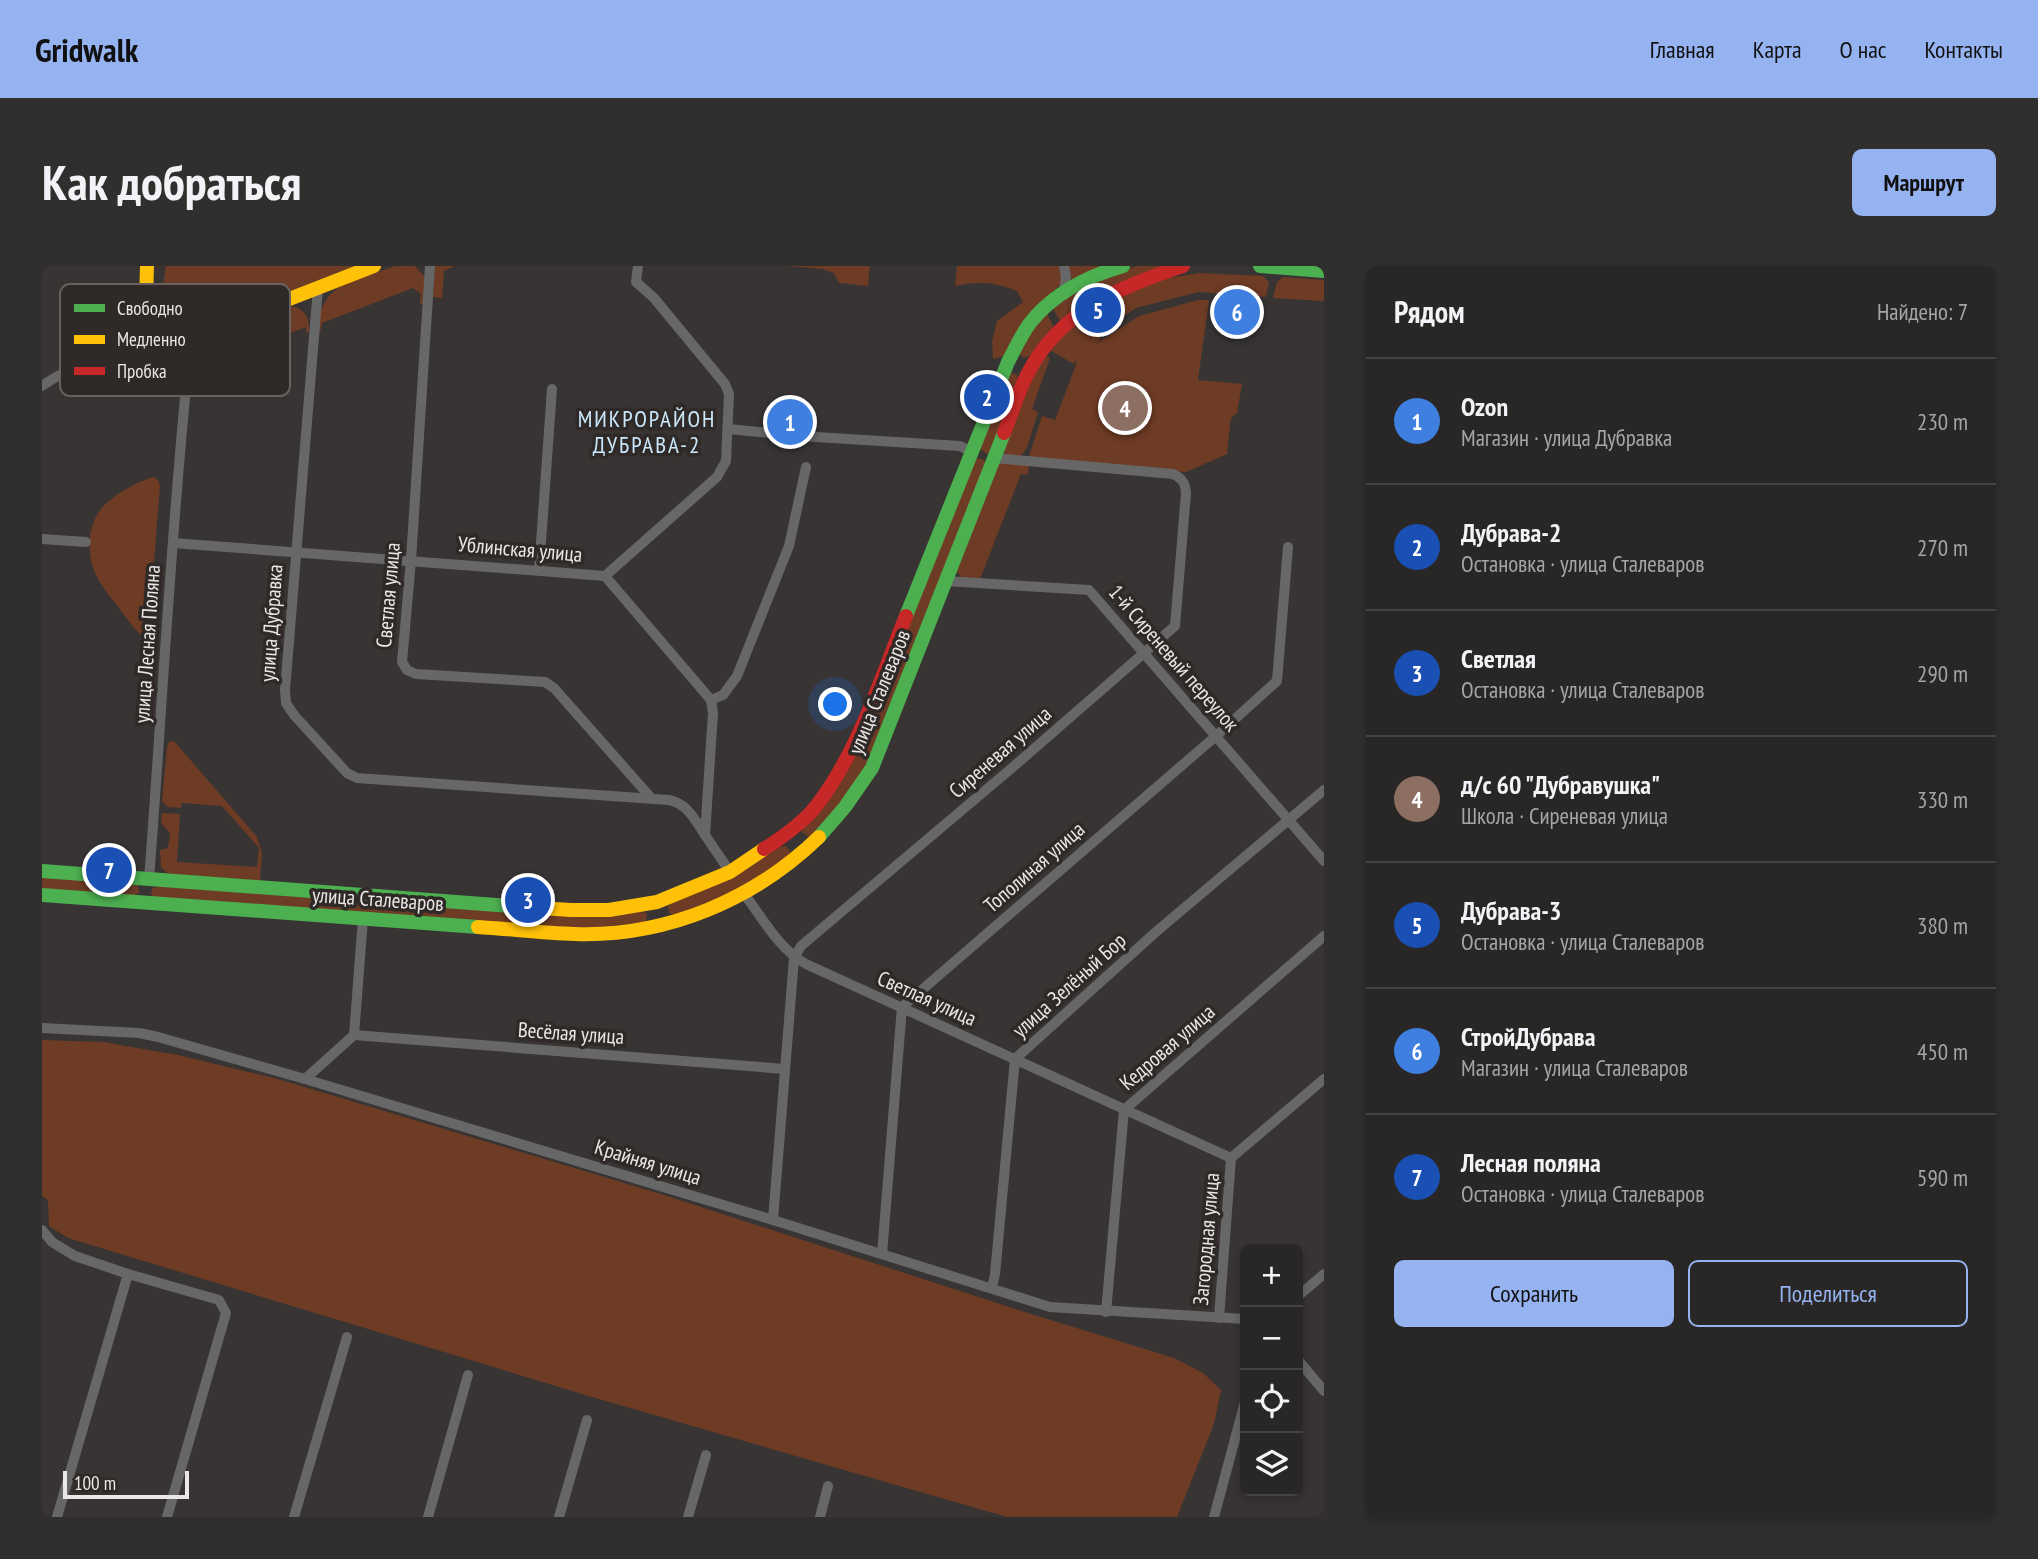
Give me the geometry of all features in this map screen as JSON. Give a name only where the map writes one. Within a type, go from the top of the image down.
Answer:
[{"type":"main road","points":[[147,266],[148,284]]},
{"type":"main road","points":[[290,299],[374,266]]},
{"type":"main road","name":"улица Сталеваров","points":[[42,871],[571,910],[609,910],[657,902],[730,873],[789,833],[816,806],[850,754],[1008,362],[1028,325],[1046,305],[1064,291],[1123,266]]},
{"type":"main road","name":"улица Сталеваров","points":[[42,895],[577,934],[634,931],[662,925],[745,895],[774,877],[805,852],[829,827],[872,768],[1028,372],[1052,338],[1079,312],[1118,289],[1183,266]]},
{"type":"main road","points":[[1260,266],[1324,271]]},
{"type":"main road","points":[[1008,362],[1028,372]]},
{"type":"main road","points":[[972,452],[995,458]]},
{"type":"main road","points":[[789,833],[805,852]]},
{"type":"main road","points":[[145,904],[149,879]]},
{"type":"main road","points":[[657,902],[662,925]]},
{"type":"street","name":"Светлая улица","points":[[430,266],[402,662],[407,670],[416,674],[545,682],[554,688],[652,799]]},
{"type":"street","points":[[605,576],[717,477],[726,461],[729,394],[725,384],[654,298],[636,282],[638,266]]},
{"type":"street","points":[[1064,266],[1064,291]]},
{"type":"street","name":"улица Дубравка","points":[[318,288],[295,552],[286,703],[347,773],[358,778],[679,802],[686,807],[705,835]]},
{"type":"street","points":[[42,386],[60,375]]},
{"type":"street","points":[[539,570],[552,389]]},
{"type":"street","name":"улица Лесная Поляна","points":[[178,396],[184,412]]},
{"type":"street","name":"улица Лесная Поляна","points":[[149,879],[185,396]]},
{"type":"street","points":[[728,429],[960,446],[972,452]]},
{"type":"street","name":"Сиреневая улица","points":[[794,958],[801,946],[1175,626],[1186,494],[1185,484],[1180,477],[1173,474],[995,458]]},
{"type":"street","points":[[730,873],[705,835],[713,713],[711,700],[723,695],[737,676],[789,546],[806,467]]},
{"type":"street","points":[[42,539],[86,542]]},
{"type":"street","name":"Ублинская улица","points":[[173,543],[605,576],[711,700]]},
{"type":"street","name":"Тополиная улица","points":[[902,1007],[1277,681],[1288,547]]},
{"type":"street","name":"1-й Сиреневый переулок","points":[[946,581],[1089,590],[1324,861]]},
{"type":"street","name":"улица Зелёный Бор","points":[[992,1288],[1015,1059],[1147,940],[1324,790]]},
{"type":"street","name":"Светлая улица","points":[[745,895],[794,958],[1231,1158]]},
{"type":"street","points":[[305,1079],[354,1035],[363,919]]},
{"type":"street","name":"Кедровая улица","points":[[1106,1311],[1124,1110],[1324,936]]},
{"type":"street","points":[[774,1220],[794,958]]},
{"type":"street","points":[[882,1255],[902,1007]]},
{"type":"street","name":"Крайняя улица","points":[[42,1028],[139,1033],[305,1079],[774,1220],[1050,1307],[1240,1319]]},
{"type":"street","name":"Весёлая улица","points":[[354,1035],[785,1069]]},
{"type":"street","name":"Загородная улица","points":[[1219,1318],[1231,1158],[1324,1079]]},
{"type":"street","points":[[42,1230],[52,1242],[75,1256],[219,1300],[226,1313],[167,1517]]},
{"type":"street","points":[[58,1517],[128,1274]]},
{"type":"street","points":[[1303,1292],[1324,1274]]},
{"type":"street","points":[[294,1517],[347,1337]]},
{"type":"street","points":[[1303,1366],[1324,1391]]},
{"type":"street","points":[[428,1517],[468,1375]]},
{"type":"street","points":[[559,1517],[587,1420]]},
{"type":"street","points":[[1214,1517],[1240,1421]]},
{"type":"street","points":[[688,1517],[706,1455]]},
{"type":"street","points":[[820,1517],[828,1486]]},
{"type":"shaded area","points":[[166,266],[355,266],[290,291],[290,284],[163,284]]},
{"type":"shaded area","points":[[395,266],[415,266],[424,276],[424,304],[420,304],[421,294],[413,288],[322,323],[320,333],[316,332],[321,310],[333,292]]},
{"type":"shaded area","points":[[435,266],[455,266],[444,271],[442,298],[433,297]]},
{"type":"shaded area","points":[[787,266],[870,266],[868,286],[839,283],[834,273],[822,269]]},
{"type":"shaded area","points":[[957,266],[1059,266],[1062,280],[1025,320],[1004,356],[993,359],[992,341],[997,321],[1023,302],[1017,291],[1001,286],[980,283],[955,286]]},
{"type":"shaded area","points":[[1068,266],[1104,266],[1072,280]]},
{"type":"shaded area","points":[[1137,266],[1162,266],[1060,321],[1052,307],[1093,283]]},
{"type":"shaded area","points":[[1199,273],[1263,276],[1269,282],[1266,297],[1199,292],[1136,308],[1119,319],[1111,304],[1127,290],[1157,280]]},
{"type":"shaded area","points":[[1283,277],[1324,280],[1324,301],[1273,298],[1277,282]]},
{"type":"shaded area","points":[[1198,300],[1209,300],[1198,380],[1242,384],[1237,413],[1231,418],[1227,454],[1186,472],[1028,459],[1042,416],[1055,420],[1076,365],[1076,359],[1074,364],[1051,351],[1051,345],[1074,324],[1085,319],[1101,339],[1096,344],[1139,316]]},
{"type":"shaded area","points":[[290,307],[296,307],[305,314],[309,333],[306,332],[306,327],[290,333]]},
{"type":"shaded area","points":[[1046,312],[1054,327],[1032,355],[1024,358],[1020,355],[1020,346]]},
{"type":"shaded area","points":[[1047,356],[1050,358],[1032,409],[1038,412],[1027,448],[1019,458],[1004,454],[1036,369]]},
{"type":"shaded area","points":[[1012,373],[1017,375],[1018,382],[992,452],[987,454],[979,448],[1006,376]]},
{"type":"shaded area","points":[[978,458],[984,460],[986,466],[868,763],[853,788],[813,836],[807,836],[802,832],[805,823],[820,808],[972,462]]},
{"type":"shaded area","points":[[999,463],[1030,464],[1027,475],[1021,474],[980,579],[962,578],[957,568]]},
{"type":"shaded area","points":[[154,477],[160,485],[148,641],[132,626],[98,579],[91,561],[90,541],[94,521],[107,503],[131,487]]},
{"type":"shaded area","points":[[174,741],[257,837],[262,853],[260,881],[168,874],[161,867],[160,850],[168,848],[170,833],[161,823],[162,813],[180,814],[177,862],[257,867],[259,848],[222,806],[181,803],[181,808],[168,807],[162,802],[167,747],[169,742]]},
{"type":"shaded area","points":[[786,846],[791,853],[788,859],[738,892],[677,916],[669,913],[668,907],[673,901],[778,847]]},
{"type":"shaded area","points":[[42,875],[132,883],[138,885],[139,892],[135,896],[42,891]]},
{"type":"shaded area","points":[[159,885],[647,913],[646,922],[583,929],[158,900],[151,895],[152,889]]},
{"type":"shaded area","points":[[42,1040],[103,1042],[178,1055],[278,1079],[664,1195],[1174,1358],[1203,1373],[1221,1390],[1214,1424],[1177,1517],[1007,1517],[592,1397],[68,1238],[49,1226],[48,1200],[42,1196]]},
{"type":"traffic: fast","points":[[906,616],[1008,362],[1024,332],[1039,313],[1060,295],[1097,275],[1123,266]]},
{"type":"traffic: fast","points":[[1260,266],[1324,271]]},
{"type":"traffic: fast","points":[[819,837],[845,807],[872,768],[1004,433]]},
{"type":"traffic: fast","points":[[42,871],[524,907]]},
{"type":"traffic: fast","points":[[42,895],[478,927]]},
{"type":"traffic: slow","points":[[147,266],[147,284]]},
{"type":"traffic: slow","points":[[290,299],[374,266]]},
{"type":"traffic: slow","points":[[478,927],[575,934],[609,933],[675,921],[737,896],[794,859],[819,837]]},
{"type":"traffic: slow","points":[[524,907],[609,910],[657,902],[730,872],[764,849]]},
{"type":"traffic: jam","points":[[1004,433],[1028,373],[1057,333],[1094,304],[1137,283],[1183,266]]},
{"type":"traffic: jam","points":[[764,849],[805,818],[832,784],[868,714],[906,616]]},
{"type":"place","name":"Дубрава-3","points":[[1098,310]]},
{"type":"place","name":"СтройДубрава","points":[[1237,312]]},
{"type":"place","name":"Дубрава-2","points":[[987,397]]},
{"type":"place","name":"д/с 60 \"Дубравушка\"","points":[[1125,408]]},
{"type":"place","name":"Ozon","points":[[790,422]]},
{"type":"place","name":"Лесная поляна","points":[[109,870]]},
{"type":"place","name":"Светлая","points":[[528,900]]},
{"type":"district","name":"МИКРОРАЙОН ДУБРАВА-2","points":[[647,431]]}]
